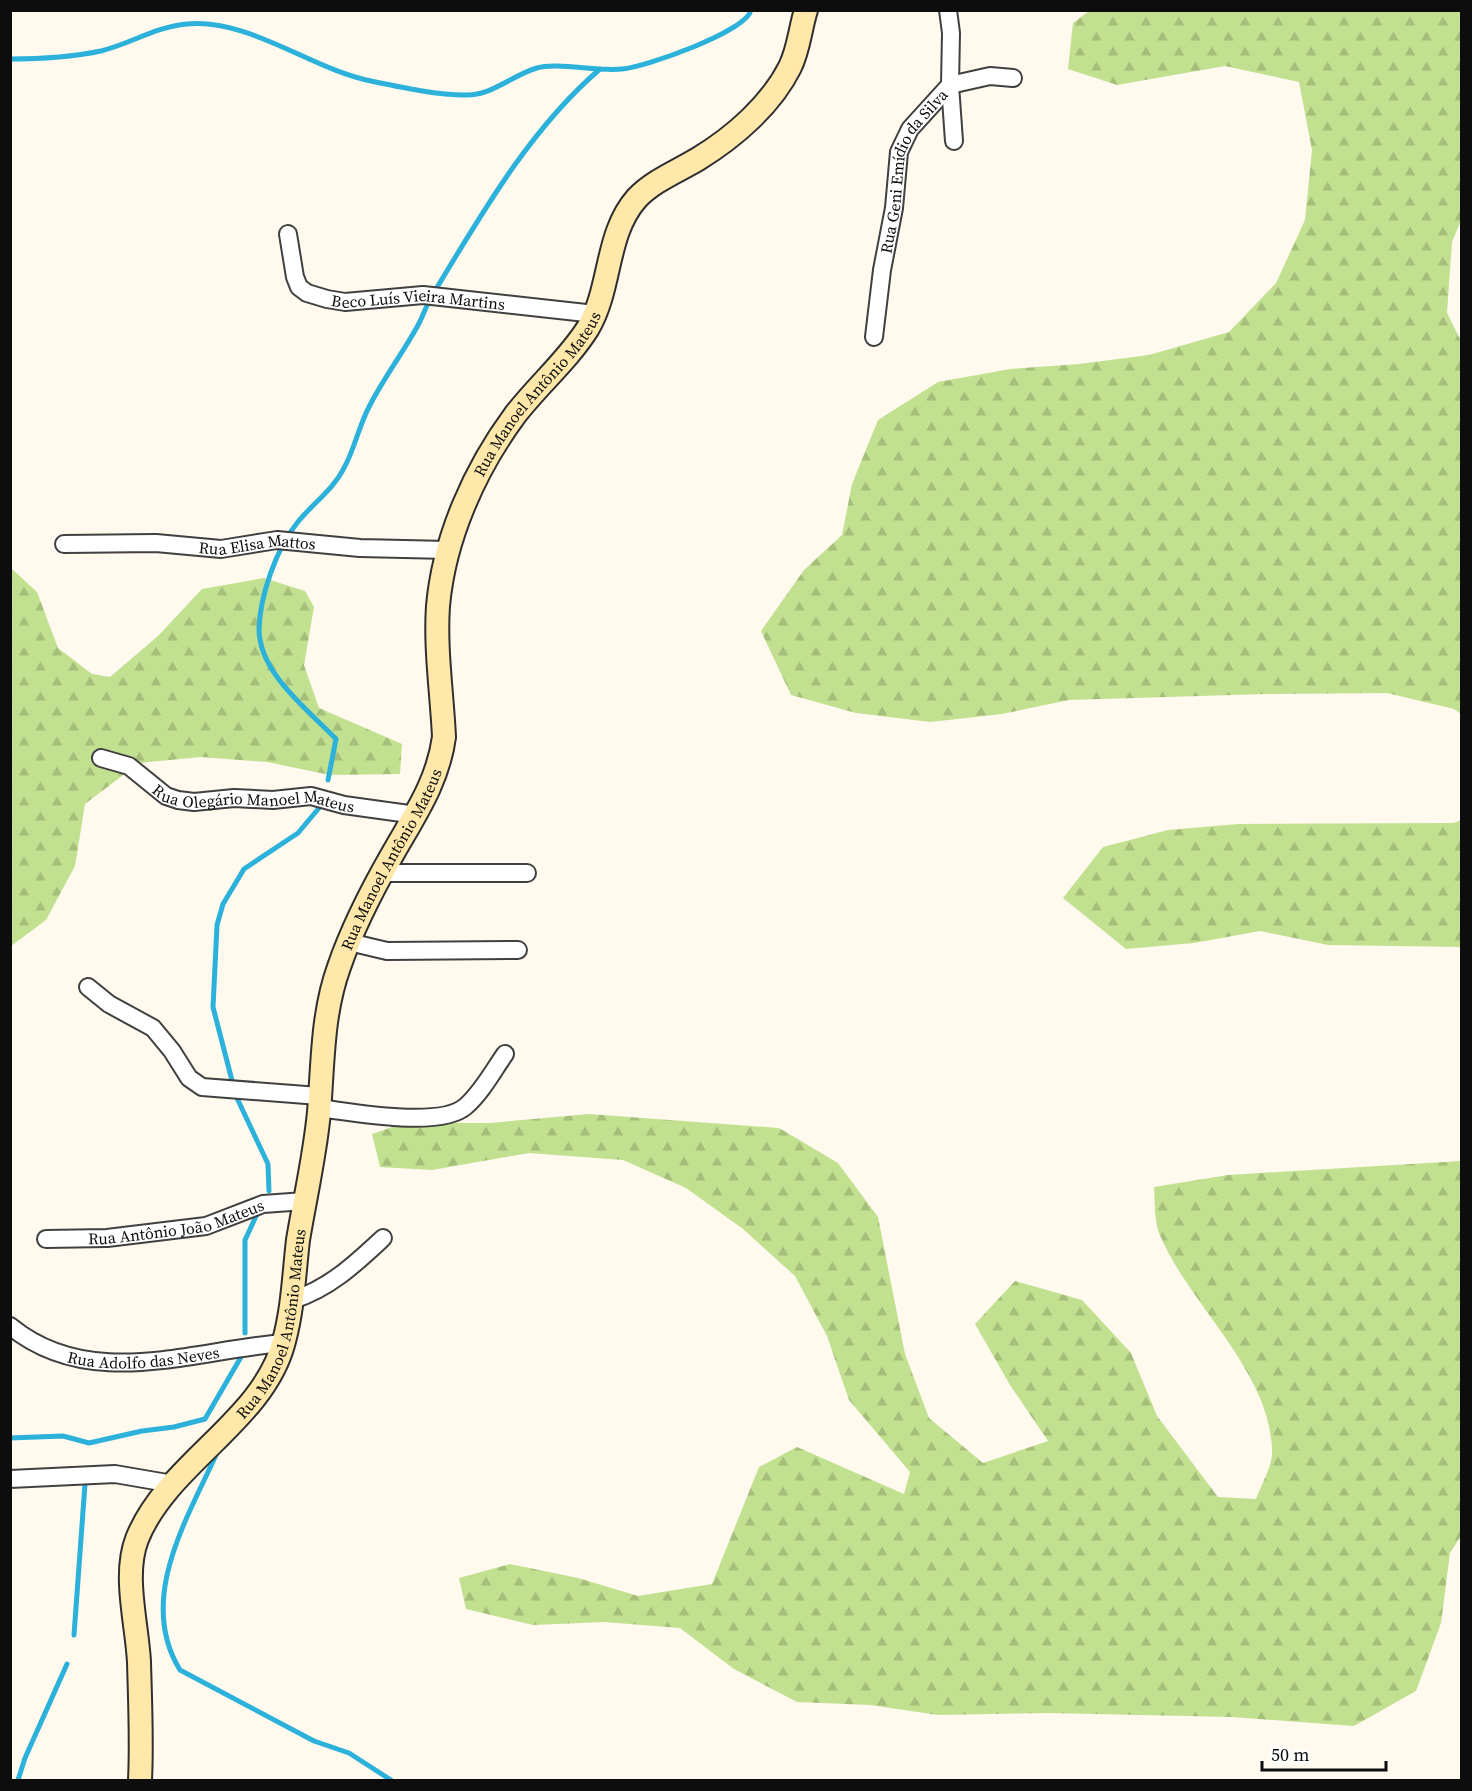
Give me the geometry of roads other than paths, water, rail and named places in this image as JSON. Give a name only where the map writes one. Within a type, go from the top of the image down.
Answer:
[{"type":"street","name":"Rua Manoel Antônio Mateus","points":[[140,1780],[139,1660],[132,1554],[149,1516],[174,1484],[256,1394],[279,1358],[284,1343],[319,1102],[324,1034],[332,989],[349,942],[382,873],[435,778],[444,737],[438,607],[448,550],[470,492],[500,437],[534,392],[578,343],[595,314],[616,237],[626,213],[646,191],[716,147],[757,112],[790,67],[798,47],[806,10]]},
{"type":"street","name":"Rua Geni Emídio da Silva","points":[[874,337],[882,270],[894,208],[899,152],[909,129],[950,85],[951,33],[948,10]]},
{"type":"street","points":[[954,141],[950,85],[990,76],[1012,78]]},
{"type":"street","name":"Beco Luís Vieira Martins","points":[[288,234],[295,277],[299,287],[307,293],[345,302],[423,295],[595,314]]},
{"type":"street","name":"Rua Elisa Mattos","points":[[64,544],[156,543],[221,549],[277,540],[360,548],[448,550]]},
{"type":"street","name":"Rua Olegário Manoel Mateus","points":[[101,758],[129,766],[166,796],[178,800],[194,802],[234,798],[273,800],[311,796],[344,805],[416,815]]},
{"type":"street","points":[[382,873],[527,873]]},
{"type":"street","points":[[349,942],[387,951],[518,950]]},
{"type":"street","points":[[88,987],[109,1004],[153,1028],[195,1083],[235,1090],[413,1118],[456,1113],[471,1101],[506,1054]]},
{"type":"street","name":"Rua Antônio João Mateus","points":[[46,1239],[100,1238],[206,1226],[263,1204],[305,1201]]},
{"type":"street","points":[[292,1300],[314,1294],[335,1281],[383,1238]]},
{"type":"street","name":"Rua Adolfo das Neves","points":[[10,1326],[38,1346],[58,1353],[115,1363],[157,1362],[249,1346],[284,1343]]},
{"type":"street","points":[[10,1479],[115,1474],[174,1484]]},
{"type":"waterway","points":[[10,59],[90,53],[112,48],[175,26],[210,24],[257,36],[348,75],[406,88],[465,95],[493,89],[528,71],[545,66],[613,70],[651,62],[714,38],[745,19],[751,10]]},
{"type":"waterway","points":[[328,780],[336,739],[287,690],[267,661],[261,645],[260,616],[270,573],[289,534],[339,476],[375,395],[488,204],[551,119],[600,69]]},
{"type":"waterway","points":[[269,1191],[268,1164],[236,1096],[213,1007],[217,925],[223,904],[244,869],[298,833],[319,808]]},
{"type":"waterway","points":[[245,1333],[245,1240],[258,1212]]},
{"type":"waterway","points":[[10,1438],[63,1436],[89,1443],[205,1419],[241,1357]]},
{"type":"waterway","points":[[216,1455],[180,1534],[165,1589],[163,1616],[168,1643],[180,1670],[314,1741],[349,1753],[391,1780]]},
{"type":"waterway","points":[[74,1635],[85,1484]]},
{"type":"waterway","points":[[18,1780],[25,1758],[67,1664]]}]
